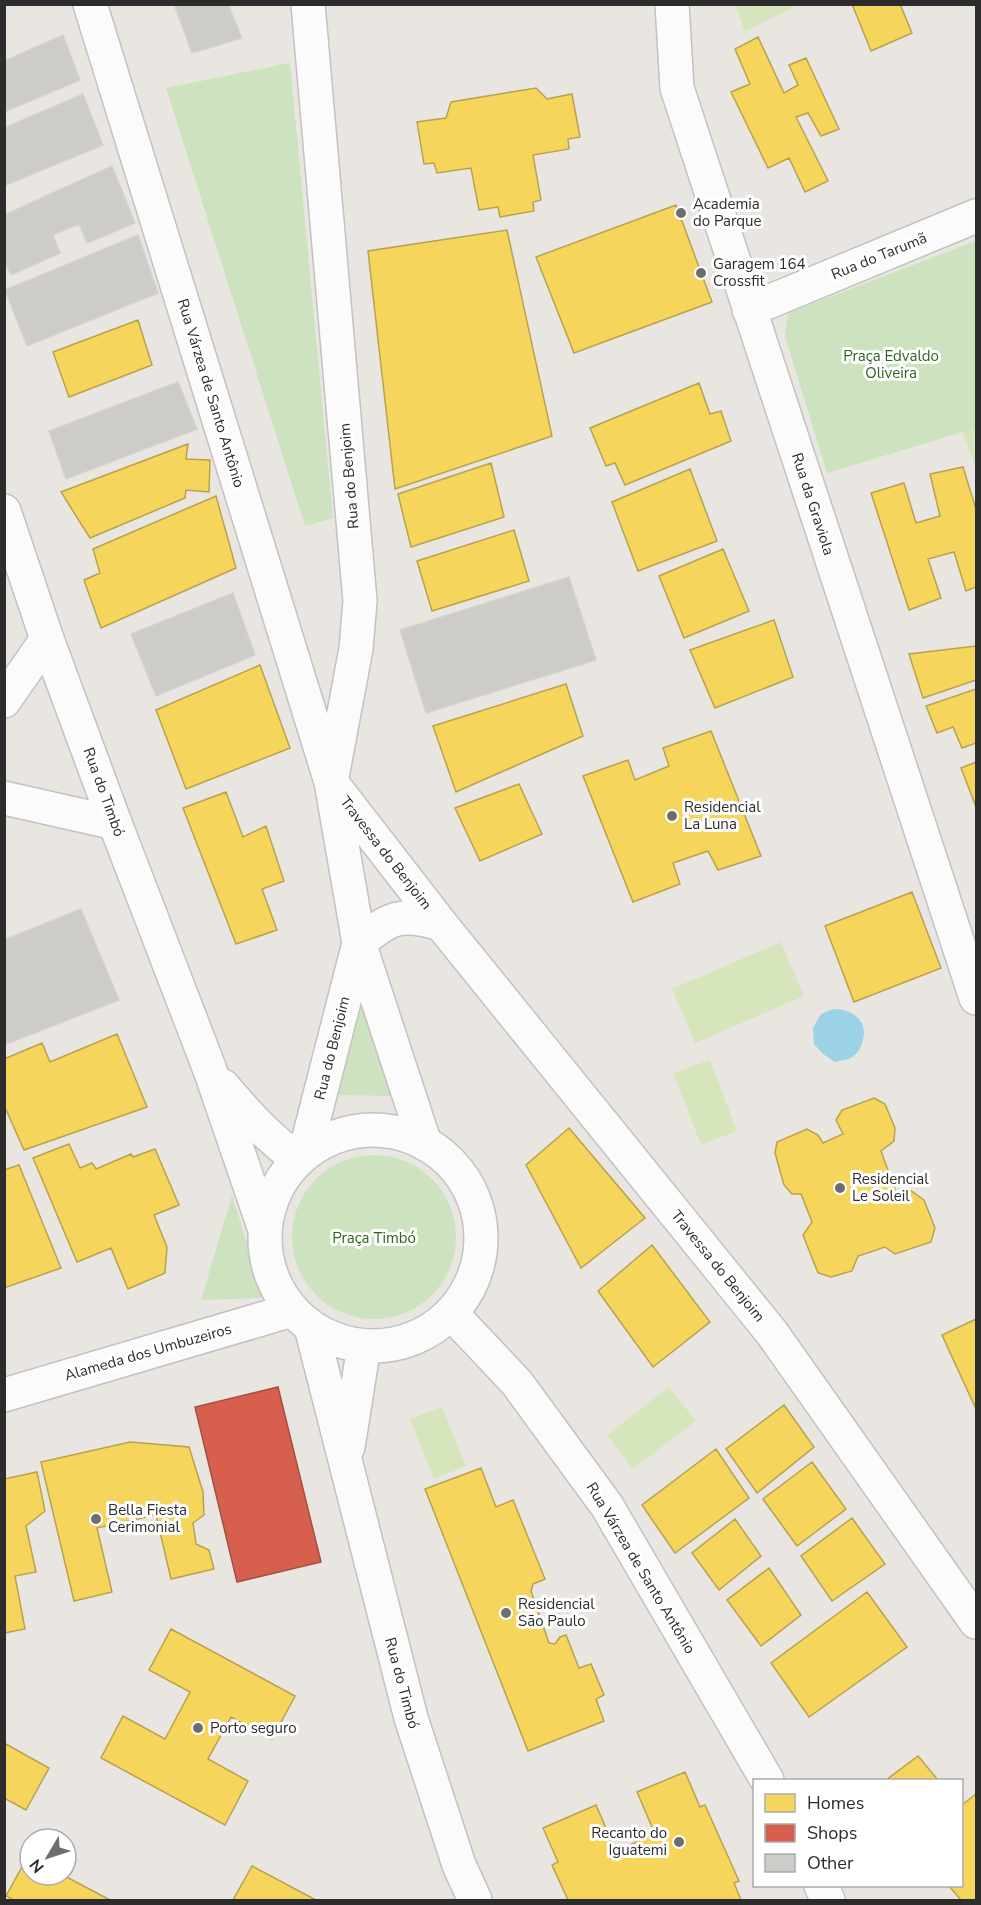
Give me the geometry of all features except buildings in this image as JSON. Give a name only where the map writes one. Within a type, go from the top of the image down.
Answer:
[{"type":"street","name":"Rua Várzea de Santo Antônio","points":[[90,4],[331,782]]},
{"type":"street","name":"Rua do Benjoim","points":[[308,4],[360,601],[356,649],[331,782],[359,943],[425,1144]]},
{"type":"street","name":"Rua da Graviola","points":[[672,4],[677,88],[976,998]]},
{"type":"street","name":"Rua do Tarumã","points":[[749,310],[976,216]]},
{"type":"street","name":"Rua do Timbó","points":[[4,511],[47,639],[210,1070],[265,1230]]},
{"type":"street","points":[[4,701],[47,639]]},
{"type":"street","name":"Travessa do Benjoim","points":[[331,782],[441,924],[772,1333],[976,1622]]},
{"type":"street","points":[[4,798],[115,823]]},
{"type":"street","name":"Travessa do Benjoim","points":[[359,943],[380,926],[400,918],[418,918],[441,924]]},
{"type":"street","name":"Rua do Benjoim","points":[[302,1156],[359,943]]},
{"type":"street","name":"Rua do Timbó","points":[[210,1070],[253,1121],[279,1146],[302,1156]]},
{"type":"street","points":[[364,1130],[396,1133],[425,1144],[452,1164],[471,1191],[480,1222],[480,1256],[470,1287],[451,1313],[426,1333],[396,1345],[364,1346],[337,1340],[302,1318],[276,1286],[267,1259],[265,1230],[270,1204],[281,1180],[302,1156],[333,1137],[364,1130]]},
{"type":"street","name":"Rua Várzea de Santo Antônio","points":[[451,1313],[517,1383],[607,1506],[767,1779]]},
{"type":"street","name":"Rua do Timbó","points":[[302,1318],[345,1461],[411,1718],[459,1865],[476,1900]]},
{"type":"street","name":"Alameda dos Umbuzeiros","points":[[4,1395],[302,1318]]},
{"type":"street","name":"Rua do Timbó","points":[[345,1461],[364,1346]]},
{"type":"green space","points":[[735,5],[791,5],[793,8],[745,31]]},
{"type":"green space","points":[[290,63],[333,518],[305,526],[166,88]]},
{"type":"green space","name":"Praça Edvaldo Oliveira","points":[[976,241],[976,428],[827,473],[785,336],[788,313]]},
{"type":"green space","points":[[976,428],[976,467],[962,432]]},
{"type":"green space","points":[[781,942],[804,996],[695,1043],[672,989]]},
{"type":"green space","points":[[365,990],[399,1096],[335,1095]]},
{"type":"green space","points":[[710,1060],[737,1131],[701,1145],[673,1073]]},
{"type":"green space","name":"Praça Timbó","points":[[374,1155],[405,1162],[432,1179],[449,1206],[456,1237],[449,1268],[432,1295],[405,1312],[374,1319],[343,1312],[316,1295],[299,1268],[292,1237],[299,1206],[316,1179],[343,1162]]},
{"type":"green space","points":[[232,1195],[264,1298],[201,1300]]},
{"type":"green space","points":[[669,1387],[696,1421],[633,1469],[607,1435]]},
{"type":"green space","points":[[442,1407],[466,1466],[434,1479],[410,1419]]},
{"type":"water","points":[[833,1009],[846,1011],[857,1017],[861,1021],[864,1033],[860,1048],[856,1053],[849,1059],[835,1062],[814,1044],[813,1028],[821,1014]]},
{"type":"place","name":"Academia do Parque","points":[[681,213]]},
{"type":"place","name":"Garagem 164 Crossfit","points":[[701,273]]},
{"type":"place","name":"Residencial La Luna","points":[[672,816]]},
{"type":"place","name":"Residencial Le Soleil","points":[[840,1188]]},
{"type":"place","name":"Bella Fiesta Cerimonial","points":[[96,1519]]},
{"type":"place","name":"Residencial São Paulo","points":[[506,1613]]},
{"type":"place","name":"Porto seguro","points":[[198,1728]]},
{"type":"place","name":"Recanto do Iguatemi","points":[[679,1842]]}]
